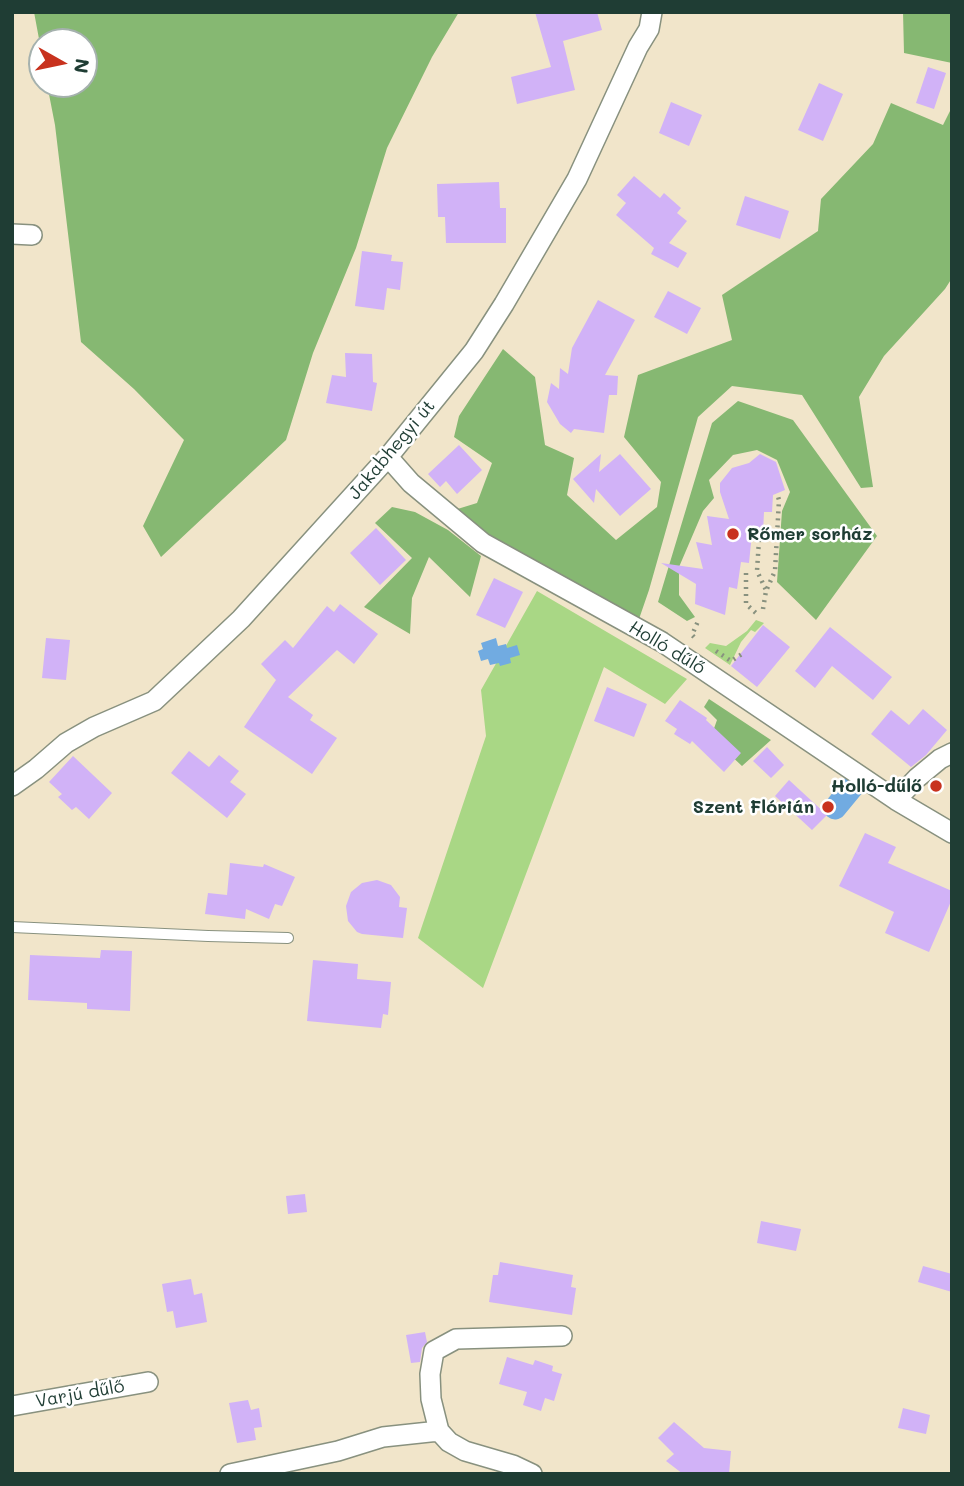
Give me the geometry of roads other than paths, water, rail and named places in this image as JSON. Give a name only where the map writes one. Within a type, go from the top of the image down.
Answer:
[{"type":"street","name":"Jakabhegyi út","points":[[12,786],[66,743],[94,727],[154,702],[242,619],[388,457],[474,351],[504,304],[577,179],[638,47],[649,29],[652,12]]},
{"type":"street","points":[[12,234],[32,235]]},
{"type":"street","name":"Holló dűlő","points":[[388,457],[411,484],[482,543],[670,647],[896,800],[952,833]]},
{"type":"street","points":[[896,800],[917,778],[952,753]]},
{"type":"street","points":[[532,1474],[513,1465],[465,1451],[449,1442],[439,1431],[431,1399],[430,1374],[434,1352],[456,1339],[562,1336]]},
{"type":"street","name":"Varjú dűlő","points":[[12,1406],[148,1382]]},
{"type":"street","points":[[230,1474],[338,1451],[383,1437],[439,1431]]},
{"type":"lane","points":[[12,927],[288,938]]},
{"type":"water","points":[[496,638],[498,646],[506,644],[507,648],[517,645],[520,655],[510,658],[511,663],[500,666],[499,663],[490,665],[488,659],[481,661],[478,651],[483,649],[481,643]]},
{"type":"waterway","points":[[835,808],[854,785]]},
{"type":"place","name":"Rőmer sorház","points":[[733,534]]},
{"type":"place","name":"Holló-dűlő","points":[[936,786]]},
{"type":"place","name":"Szent Flórián","points":[[828,807]]}]
